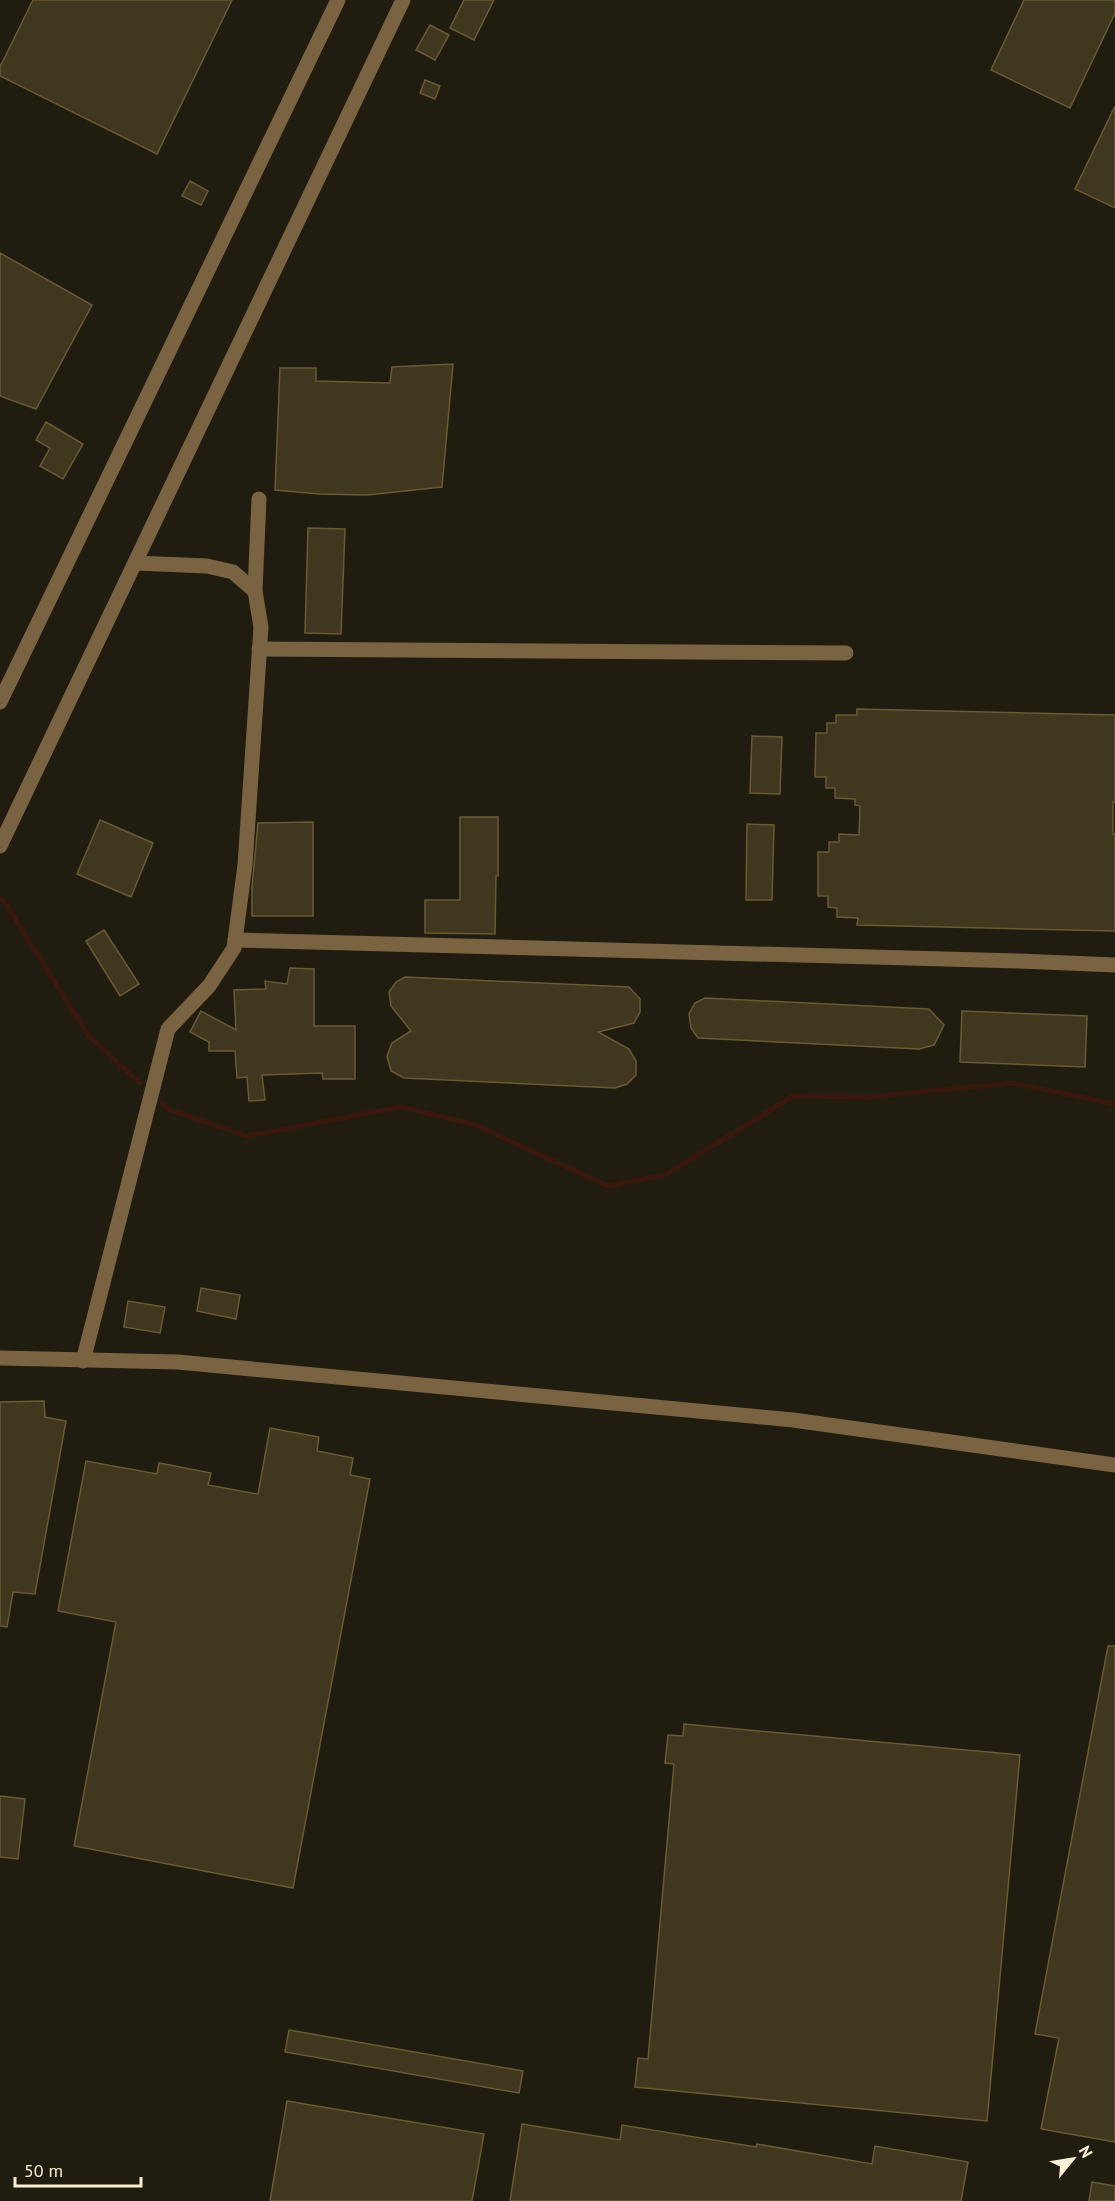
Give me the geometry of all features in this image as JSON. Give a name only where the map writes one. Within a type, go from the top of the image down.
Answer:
[{"type":"street","points":[[0,702],[338,0]]},
{"type":"street","points":[[0,846],[403,0]]},
{"type":"street","points":[[83,1361],[168,1029],[209,986],[234,948],[244,865],[261,627],[255,591],[259,498]]},
{"type":"street","points":[[135,563],[207,566],[233,573],[255,591]]},
{"type":"street","points":[[259,649],[846,653]]},
{"type":"street","points":[[235,940],[1115,965]]},
{"type":"street","points":[[0,1358],[178,1362],[782,1419],[1115,1465]]},
{"type":"building","points":[[33,0],[232,0],[157,154],[0,76],[0,67]]},
{"type":"building","points":[[464,0],[494,0],[474,40],[450,28]]},
{"type":"building","points":[[1024,0],[1115,0],[1115,13],[1070,108],[991,70]]},
{"type":"building","points":[[430,25],[449,35],[435,60],[416,50]]},
{"type":"building","points":[[425,80],[440,86],[435,99],[420,93]]},
{"type":"building","points":[[1115,106],[1115,208],[1075,189]]},
{"type":"building","points":[[190,181],[208,191],[201,205],[182,196]]},
{"type":"building","points":[[0,253],[92,305],[36,409],[0,396]]},
{"type":"building","points":[[453,364],[442,487],[367,495],[275,490],[280,368],[316,368],[316,381],[390,383],[392,367]]},
{"type":"building","points":[[46,422],[83,444],[63,479],[40,466],[50,448],[36,440]]},
{"type":"building","points":[[308,528],[345,529],[341,634],[305,633]]},
{"type":"building","points":[[857,709],[1115,715],[1113,834],[1115,834],[1115,931],[857,925],[858,918],[837,917],[837,908],[828,907],[828,896],[818,896],[818,852],[829,852],[829,842],[839,842],[839,834],[859,835],[860,806],[855,805],[855,799],[835,798],[835,788],[826,788],[826,777],[815,777],[816,733],[827,733],[827,723],[836,723],[836,715],[857,715]]},
{"type":"building","points":[[752,736],[782,737],[780,794],[750,793]]},
{"type":"building","points":[[460,817],[498,817],[495,934],[425,933],[425,900],[460,900]]},
{"type":"building","points":[[100,820],[153,843],[131,897],[77,874]]},
{"type":"building","points":[[313,822],[313,916],[252,916],[252,887],[258,823]]},
{"type":"building","points":[[747,824],[774,825],[772,900],[746,900]]},
{"type":"building","points":[[104,930],[139,984],[120,996],[86,941]]},
{"type":"building","points":[[290,968],[314,969],[314,1026],[355,1026],[355,1079],[323,1079],[322,1073],[262,1075],[265,1100],[249,1101],[247,1077],[237,1078],[235,1051],[209,1051],[209,1042],[190,1032],[201,1011],[236,1030],[234,990],[266,989],[265,981],[287,984]]},
{"type":"building","points":[[405,977],[629,987],[640,999],[640,1012],[634,1023],[598,1032],[629,1049],[636,1061],[636,1075],[627,1084],[615,1088],[404,1078],[391,1071],[387,1056],[392,1043],[411,1031],[391,1006],[389,992],[396,982]]},
{"type":"building","points":[[705,998],[929,1009],[944,1025],[934,1045],[919,1049],[698,1038],[691,1028],[689,1014],[695,1003]]},
{"type":"building","points":[[962,1011],[1087,1016],[1085,1067],[960,1062]]},
{"type":"building","points":[[201,1288],[240,1295],[236,1319],[197,1311]]},
{"type":"building","points":[[128,1301],[165,1307],[160,1333],[124,1327]]},
{"type":"building","points":[[44,1401],[45,1417],[66,1421],[35,1594],[13,1592],[7,1627],[0,1626],[0,1402]]},
{"type":"building","points":[[270,1428],[319,1437],[317,1451],[353,1458],[350,1475],[370,1479],[293,1888],[74,1846],[116,1622],[58,1611],[86,1461],[157,1474],[159,1463],[211,1473],[208,1485],[258,1494]]},
{"type":"building","points":[[1108,1646],[1115,1646],[1115,2142],[1041,2129],[1059,2038],[1035,2034]]},
{"type":"building","points":[[684,1724],[1020,1755],[987,2121],[635,2087],[638,2058],[648,2059],[674,1764],[665,1763],[668,1735],[683,1736]]},
{"type":"building","points":[[0,1796],[25,1799],[18,1859],[0,1857]]},
{"type":"building","points":[[289,2030],[523,2071],[519,2093],[285,2052]]},
{"type":"building","points":[[287,2101],[484,2134],[472,2201],[270,2201]]},
{"type":"building","points":[[522,2124],[620,2140],[622,2125],[756,2147],[757,2144],[872,2164],[875,2146],[968,2162],[961,2201],[510,2201]]},
{"type":"building","points":[[1092,2182],[1115,2186],[1115,2201],[1089,2201]]},
{"type":"waterway","points":[[0,899],[4,901],[88,1035],[140,1083]]},
{"type":"waterway","points":[[162,1104],[170,1110],[247,1136],[401,1107],[473,1124],[608,1186],[667,1174],[793,1096],[868,1097],[1012,1083],[1115,1104]]}]
